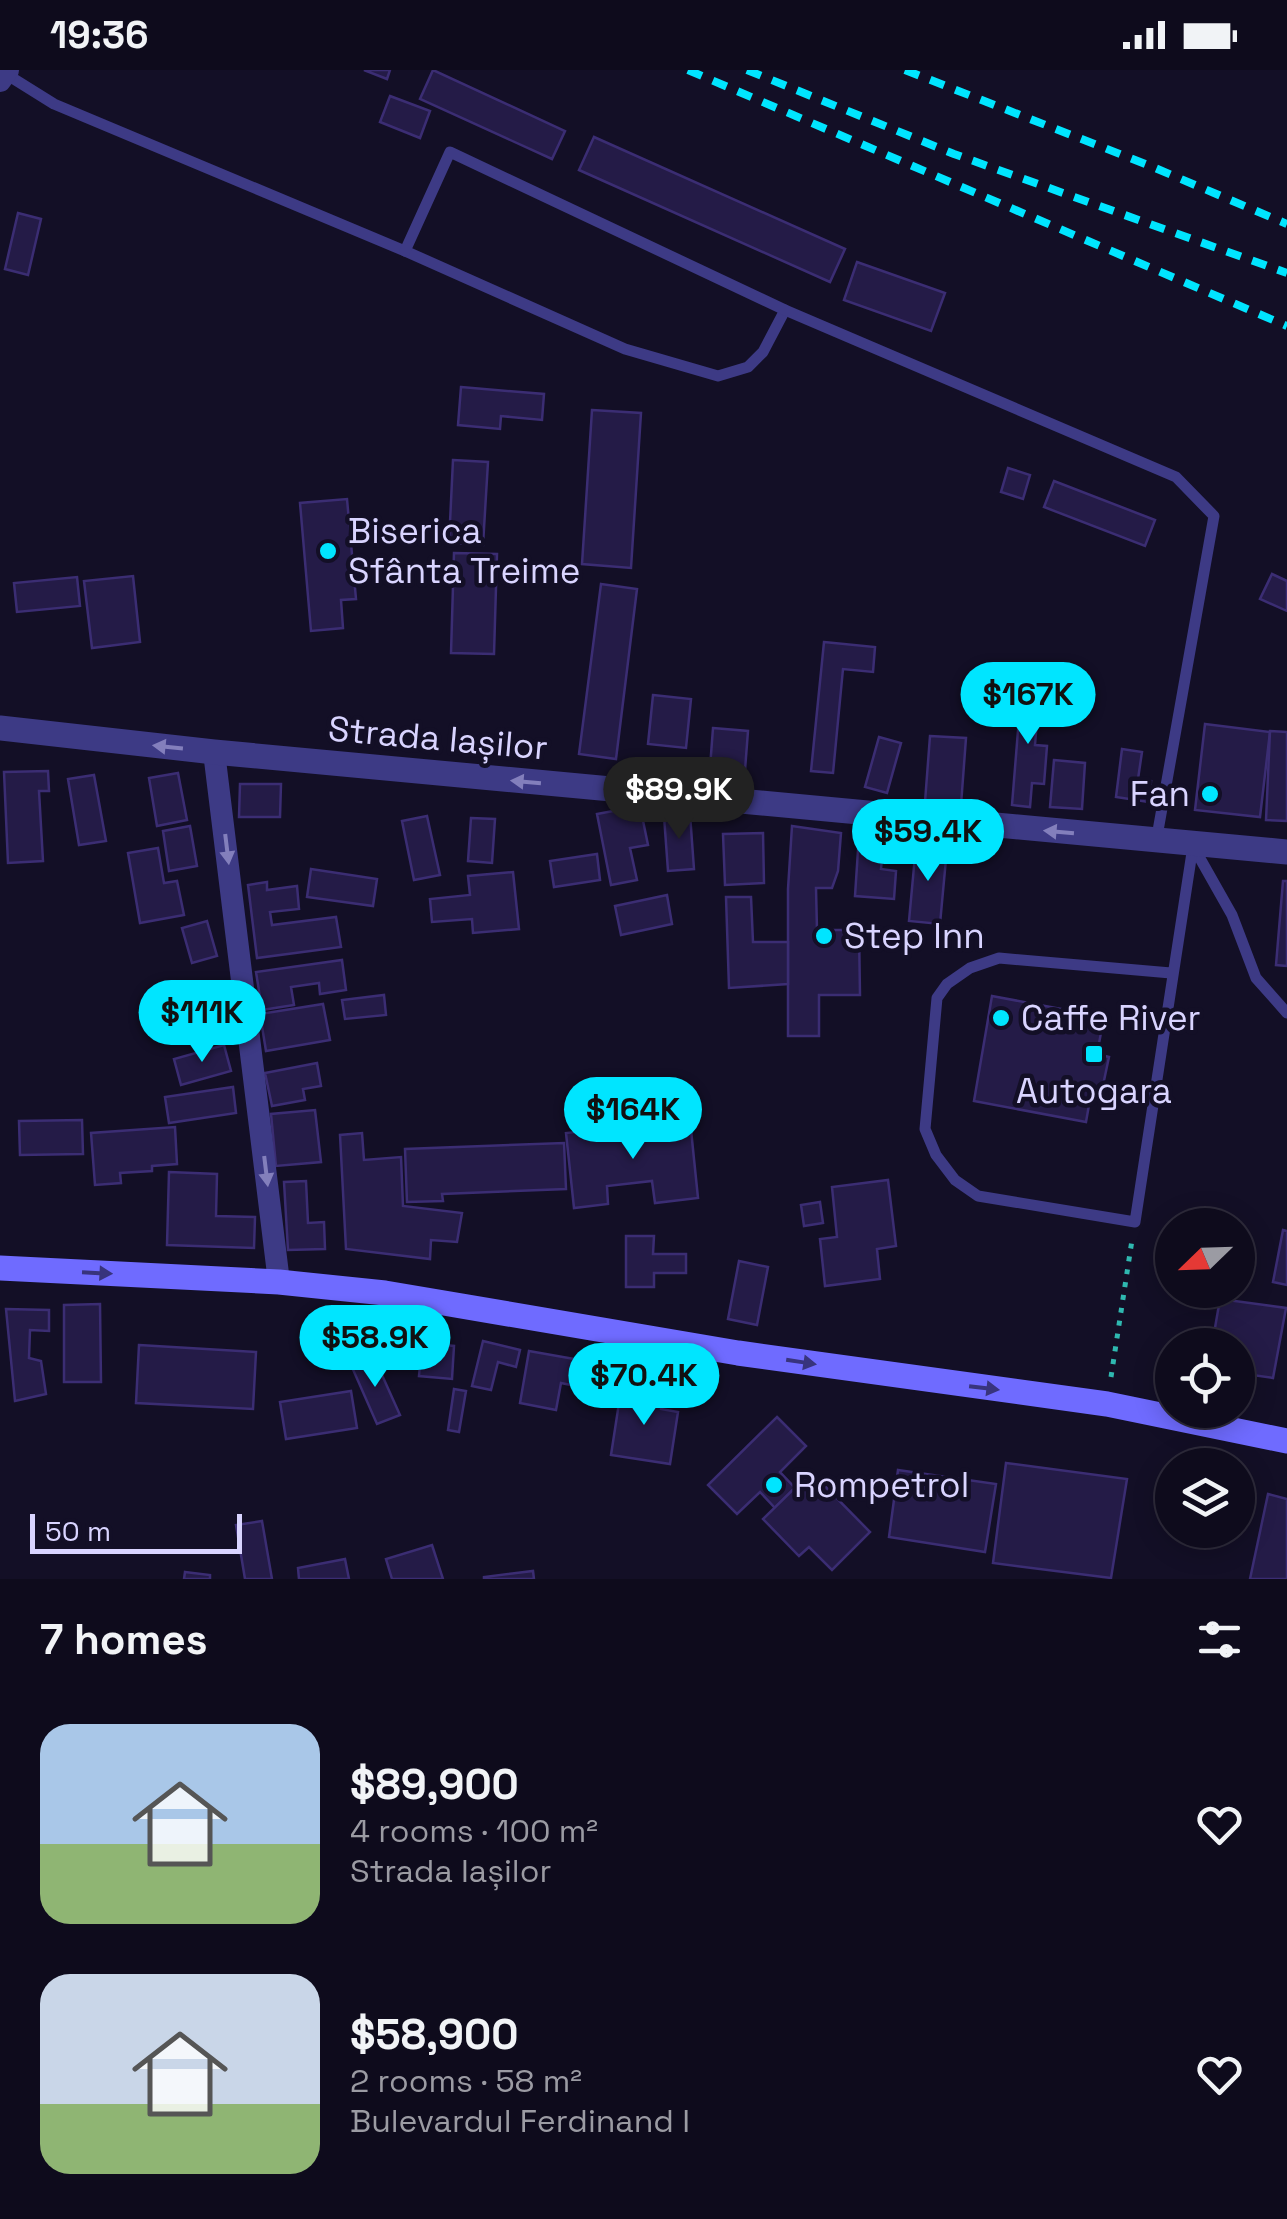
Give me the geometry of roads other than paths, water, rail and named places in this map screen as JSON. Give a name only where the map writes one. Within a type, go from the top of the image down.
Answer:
[{"type":"main road","points":[[0,1268],[278,1282],[385,1293],[770,1358],[1107,1404],[1287,1441]]},
{"type":"street","name":"Strada Iașilor","points":[[0,728],[214,752],[1287,852]]},
{"type":"street","points":[[214,752],[278,1282]]},
{"type":"lane","points":[[4,75],[54,104],[405,250],[625,349],[718,376],[748,367],[763,352],[785,310]]},
{"type":"lane","points":[[405,250],[450,152],[785,310],[1176,477],[1214,516],[1156,842]]},
{"type":"lane","points":[[1171,973],[1000,958],[970,968],[947,984],[937,998],[924,1129],[936,1155],[955,1180],[978,1196],[1134,1222],[1193,846]]},
{"type":"lane","points":[[1193,846],[1232,915],[1256,978],[1287,1013]]},
{"type":"railway","points":[[688,70],[1287,326]]},
{"type":"railway","points":[[747,70],[954,154],[1287,273]]},
{"type":"railway","points":[[905,70],[1287,224]]},
{"type":"place","name":"Biserica Sfânta Treime","points":[[328,551]]},
{"type":"place","name":"Fan","points":[[1210,794]]},
{"type":"place","name":"Step Inn","points":[[824,936]]},
{"type":"place","name":"Caffe River","points":[[1001,1018]]},
{"type":"place","name":"Autogara","points":[[1094,1054]]},
{"type":"place","name":"Rompetrol","points":[[774,1485]]}]
